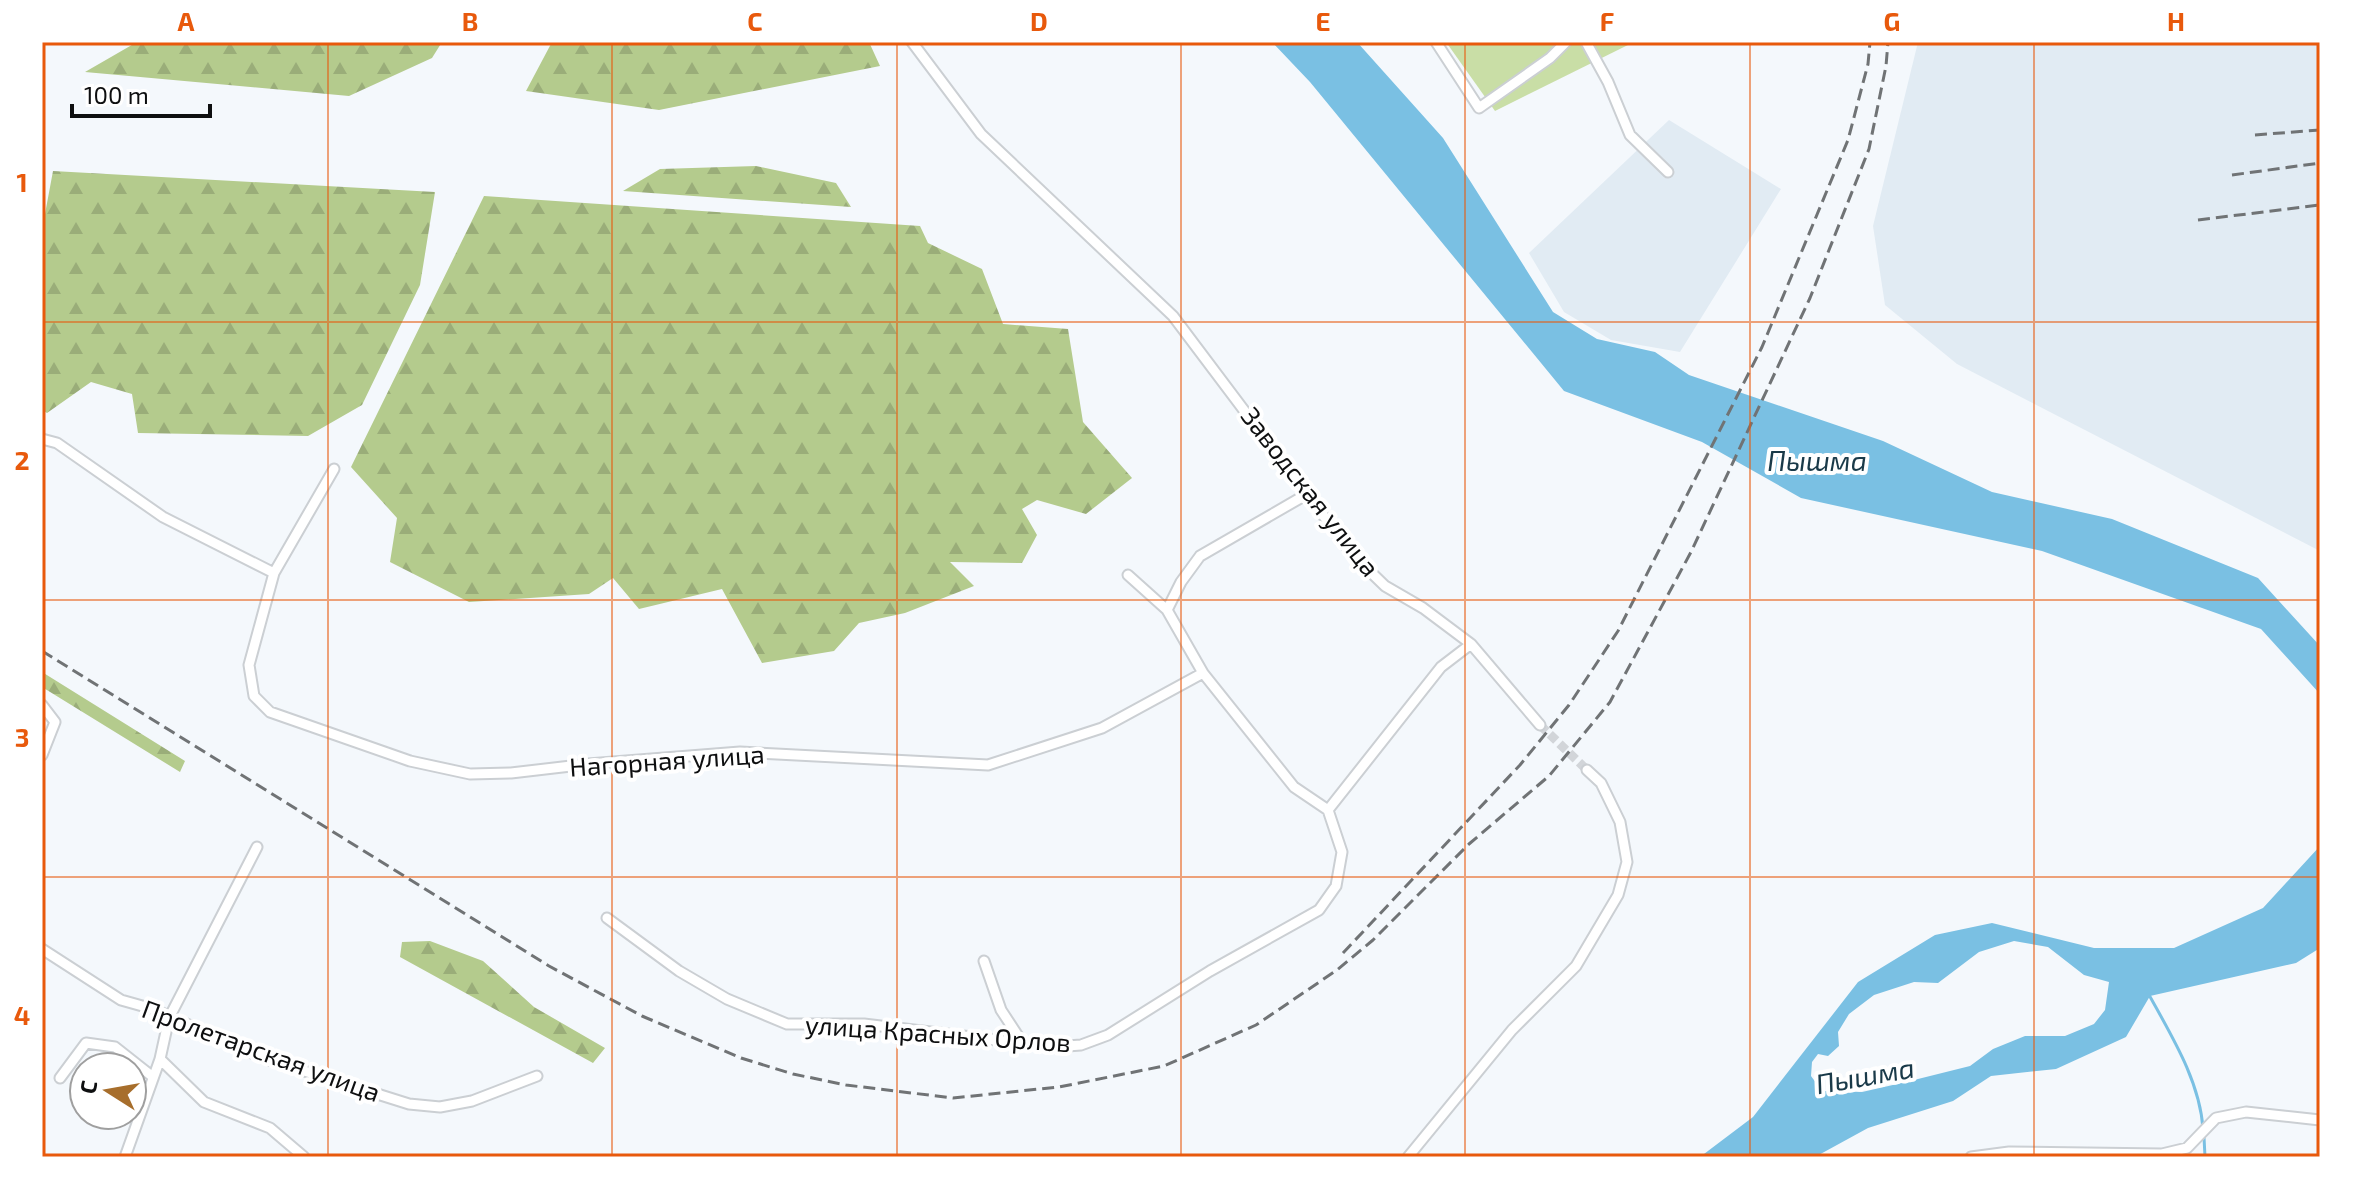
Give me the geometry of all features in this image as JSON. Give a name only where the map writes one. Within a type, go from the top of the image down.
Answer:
[{"type":"street","name":"Заводская улица","points":[[912,42],[981,134],[1173,316],[1353,555],[1385,586],[1423,608],[1471,644],[1540,725]]},
{"type":"street","points":[[1436,42],[1479,108],[1550,58],[1566,42]]},
{"type":"street","points":[[1586,42],[1608,82],[1630,135],[1668,172]]},
{"type":"street","points":[[42,439],[57,443],[163,517],[274,573]]},
{"type":"street","name":"Нагорная улица","points":[[334,469],[274,573],[249,665],[254,696],[270,712],[410,761],[470,774],[740,752],[988,765],[1102,728],[1203,673]]},
{"type":"street","points":[[1167,610],[1181,582],[1200,556],[1309,493]]},
{"type":"street","points":[[1128,575],[1167,610],[1203,673],[1294,787],[1328,810],[1441,667],[1471,644]]},
{"type":"street","points":[[42,705],[55,722],[42,755]]},
{"type":"street","points":[[1408,1157],[1512,1030],[1576,966],[1618,895],[1627,862],[1620,822],[1601,783],[1587,770]]},
{"type":"street","name":"улица Красных Орлов","points":[[607,918],[679,971],[715,992],[787,1024],[864,1024],[1054,1047],[1081,1045],[1108,1035],[1210,971],[1319,910],[1336,886],[1342,852],[1328,810]]},
{"type":"street","points":[[125,1157],[160,1059],[169,1018],[257,847]]},
{"type":"street","name":"Пролетарская улица","points":[[42,949],[121,1000],[153,1009],[263,1058],[409,1104],[440,1107],[472,1101],[537,1076]]},
{"type":"street","points":[[984,961],[1001,1010],[1022,1042]]},
{"type":"street","name":"Пролетарская улица","points":[[60,1078],[86,1043],[115,1047],[153,1077]]},
{"type":"street","name":"Пролетарская улица","points":[[160,1059],[204,1102],[270,1128],[304,1157]]},
{"type":"street","points":[[1971,1157],[2009,1152],[2162,1154],[2187,1148],[2216,1118],[2246,1112],[2320,1120]]},
{"type":"shaded area","points":[[1918,42],[2320,42],[2320,551],[1957,364],[1885,305],[1873,226]]},
{"type":"shaded area","points":[[1669,120],[1781,189],[1680,352],[1611,340],[1564,312],[1529,253]]},
{"type":"green space","points":[[137,42],[442,42],[432,58],[349,96],[85,72]]},
{"type":"green space","points":[[552,42],[869,42],[880,66],[659,110],[526,91]]},
{"type":"green space","points":[[1446,42],[1634,42],[1495,111]]},
{"type":"green space","points":[[756,166],[836,183],[851,207],[623,191],[660,169]]},
{"type":"green space","points":[[53,171],[435,192],[420,285],[362,405],[308,436],[138,433],[132,394],[91,382],[47,413],[42,410],[42,230]]},
{"type":"green space","points":[[484,196],[920,226],[928,243],[982,269],[1003,324],[1068,329],[1083,422],[1132,478],[1086,514],[1037,500],[1022,509],[1037,535],[1022,563],[950,562],[974,586],[905,613],[859,623],[834,651],[762,663],[722,589],[639,609],[613,578],[589,594],[469,602],[390,562],[397,518],[351,467]]},
{"type":"green space","points":[[42,672],[185,761],[180,772],[42,687]]},
{"type":"green space","points":[[430,941],[483,961],[534,1007],[605,1048],[593,1063],[400,957],[402,942]]},
{"type":"water","name":"Пышма","points":[[1272,42],[1357,42],[1443,138],[1553,312],[1597,339],[1655,352],[1689,375],[1883,441],[1992,492],[2112,519],[2258,578],[2320,646],[2320,694],[2261,629],[2042,551],[1801,498],[1702,442],[1564,391],[1310,82]]},
{"type":"water","name":"Пышма","points":[[2320,846],[2320,948],[2296,963],[2150,996],[2126,1037],[2056,1069],[1991,1076],[1953,1101],[1868,1128],[1815,1157],[1700,1157],[1753,1117],[1858,982],[1935,935],[1992,923],[2094,948],[2174,948],[2263,908]],"holes":[[[2014,941],[2048,947],[2084,975],[2109,982],[2105,1010],[2094,1024],[2065,1036],[2025,1036],[1993,1049],[1970,1066],[1862,1092],[1822,1091],[1811,1076],[1812,1062],[1818,1054],[1828,1056],[1839,1046],[1838,1032],[1849,1014],[1874,995],[1914,982],[1938,983],[1979,952]]]},
{"type":"waterway","points":[[2148,993],[2190,1076],[2203,1129]]},
{"type":"waterway","points":[[2204,1137],[2205,1157]]},
{"type":"tunnel","points":[[1540,725],[1587,770]]},
{"type":"railway","points":[[1343,953],[1520,765],[1569,705],[1618,631],[1762,347],[1848,140],[1868,64],[1870,42]]},
{"type":"railway","points":[[42,651],[549,966],[642,1016],[741,1058],[793,1074],[846,1085],[953,1098],[1059,1087],[1164,1066],[1256,1025],[1337,970],[1373,940],[1469,844],[1549,776],[1610,702],[1691,552],[1810,298],[1869,149],[1888,42]]},
{"type":"railway","points":[[2255,135],[2320,130]]},
{"type":"railway","points":[[2232,175],[2320,163]]},
{"type":"railway","points":[[2198,220],[2320,205]]}]
